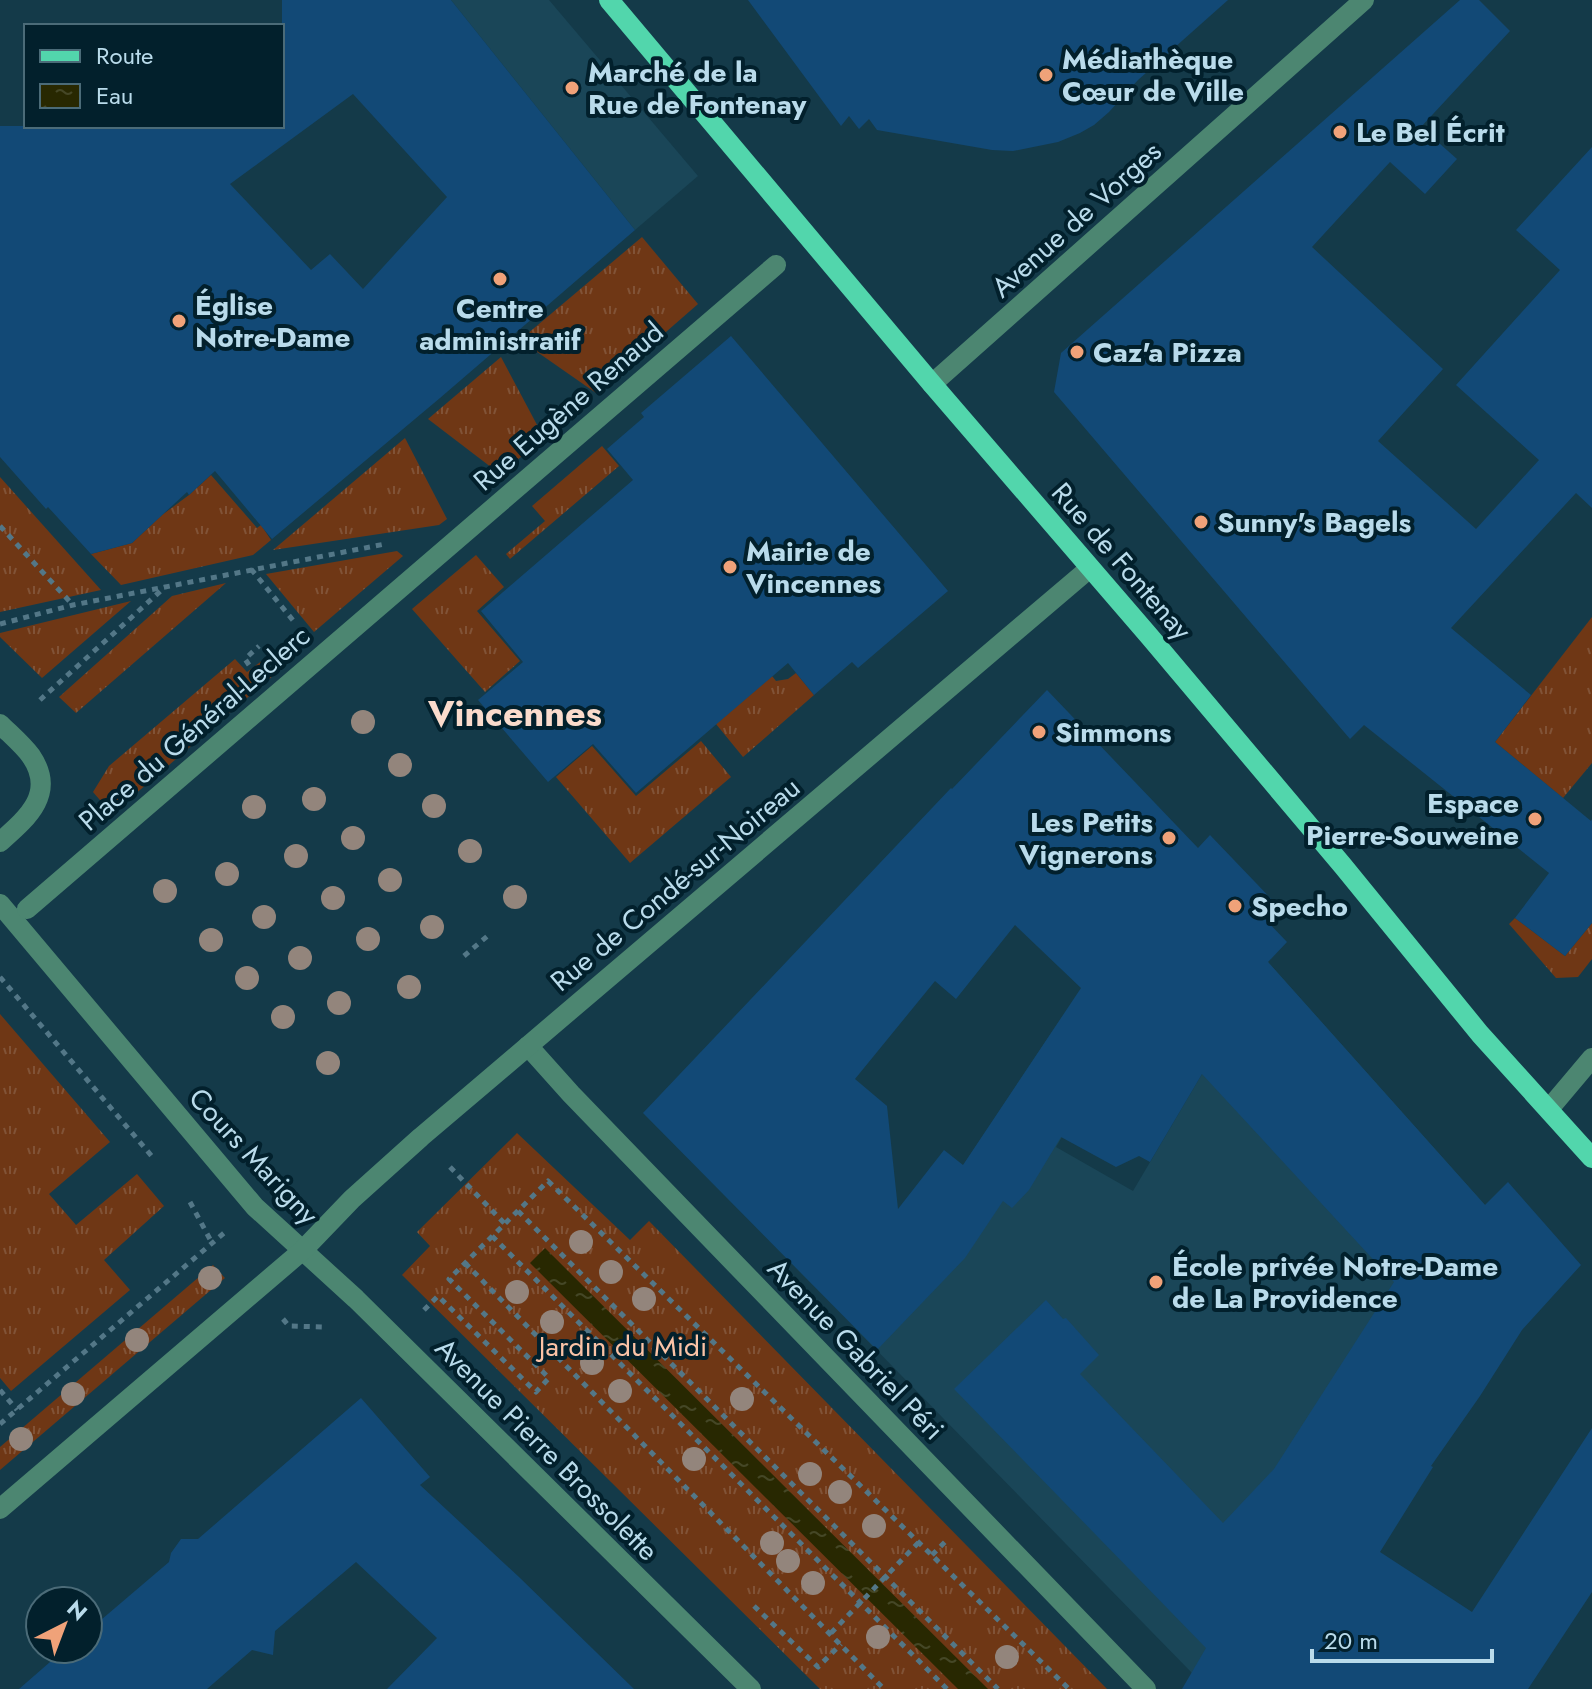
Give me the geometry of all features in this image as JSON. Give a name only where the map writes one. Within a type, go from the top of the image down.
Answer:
[{"type":"main road","name":"Rue de Fontenay","points":[[609,0],[1343,866],[1480,1034],[1592,1158]]},
{"type":"street","name":"Avenue de Vorges","points":[[932,384],[1364,0]]},
{"type":"street","name":"Rue Eugène Renaud","points":[[396,591],[776,265]]},
{"type":"street","name":"Rue de Condé-sur-Noireau","points":[[303,1250],[352,1199],[528,1046],[1090,568]]},
{"type":"street","name":"Place du Général-Leclerc","points":[[27,909],[396,591]]},
{"type":"street","points":[[0,724],[32,757],[41,779],[39,801],[26,819],[0,842]]},
{"type":"street","name":"Cours Marigny","points":[[0,904],[255,1207],[303,1250],[0,1509]]},
{"type":"street","name":"Avenue Gabriel Péri","points":[[528,1046],[1146,1689]]},
{"type":"street","points":[[1549,1109],[1592,1058]]},
{"type":"street","name":"Avenue Pierre Brossolette","points":[[303,1250],[751,1689]]},
{"type":"path","points":[[0,526],[73,605]]},
{"type":"path","points":[[0,624],[73,605],[390,543]]},
{"type":"path","points":[[251,569],[321,655]]},
{"type":"path","points":[[40,700],[166,586]]},
{"type":"path","points":[[464,956],[491,933]]},
{"type":"path","points":[[0,977],[163,1170]]},
{"type":"path","points":[[423,1312],[438,1296],[536,1392],[549,1378],[449,1279],[548,1181],[1069,1689]]},
{"type":"path","points":[[466,1183],[505,1224]]},
{"type":"path","points":[[184,1194],[194,1206],[212,1243]]},
{"type":"path","points":[[518,1211],[998,1689]]},
{"type":"path","points":[[0,1424],[230,1227]]},
{"type":"path","points":[[492,1236],[947,1689]]},
{"type":"path","points":[[465,1263],[884,1689]]},
{"type":"path","points":[[275,1310],[289,1326],[329,1327]]},
{"type":"path","points":[[0,1390],[17,1410]]},
{"type":"path","points":[[831,1633],[919,1542]]},
{"type":"path","points":[[754,1606],[818,1667],[841,1644]]},
{"type":"shaded area","name":"Marché de la Rue de Fontenay","points":[[451,0],[549,0],[698,176],[635,230]]},
{"type":"shaded area","name":"École privée Notre-Dame de La Providence","points":[[1268,962],[1485,1205],[1455,1235],[1192,1673],[855,1328],[1052,1032],[1106,1062],[1056,1147],[1133,1191]]},
{"type":"green space","points":[[642,237],[698,304],[596,393],[520,340]]},
{"type":"green space","points":[[501,357],[544,438],[500,474],[428,419]]},
{"type":"green space","points":[[405,438],[447,519],[439,525],[273,550]]},
{"type":"green space","points":[[602,446],[619,466],[510,559],[506,554],[545,521],[532,506]]},
{"type":"green space","points":[[211,475],[257,528],[261,525],[271,540],[253,555],[121,585],[91,554],[132,543]]},
{"type":"green space","points":[[0,477],[101,590],[0,612]]},
{"type":"green space","points":[[397,551],[403,556],[314,632],[266,574]]},
{"type":"green space","points":[[476,555],[504,587],[477,611],[520,661],[485,692],[412,609]]},
{"type":"green space","points":[[226,583],[76,713],[59,697],[172,596]]},
{"type":"green space","points":[[131,601],[42,678],[0,637],[0,633]]},
{"type":"green space","points":[[1592,617],[1592,763],[1563,798],[1495,742]]},
{"type":"green space","points":[[235,659],[247,672],[263,660],[275,674],[112,814],[93,792],[109,766]]},
{"type":"green space","points":[[796,673],[814,695],[743,757],[716,724],[772,676],[776,681],[788,679]]},
{"type":"green space","points":[[701,741],[731,777],[630,863],[556,777],[592,746],[636,796]]},
{"type":"green space","points":[[1515,918],[1565,956],[1592,923],[1592,959],[1578,977],[1556,978],[1509,924]]},
{"type":"green space","points":[[0,1014],[110,1142],[49,1194],[76,1225],[137,1174],[164,1206],[104,1260],[130,1290],[11,1391],[0,1378]]},
{"type":"green space","name":"Jardin du Midi","points":[[517,1133],[630,1240],[649,1221],[1107,1689],[820,1689],[402,1275],[430,1246],[417,1232]]},
{"type":"green space","points":[[213,1265],[225,1278],[0,1470],[0,1447]]},
{"type":"water","points":[[545,1248],[988,1689],[958,1689],[530,1263]]},
{"type":"building","points":[[282,0],[451,0],[635,230],[272,539],[215,471],[189,495],[187,492],[132,543],[91,554],[0,457],[0,126],[284,128]],"holes":[[[353,94],[447,197],[363,289],[330,254],[311,270],[230,184]]]},
{"type":"building","name":"Médiathèque Cœur de Ville","points":[[748,0],[1228,0],[1138,80],[1094,125],[1058,142],[1013,151],[877,130],[869,119],[859,129],[849,116],[841,126]]},
{"type":"building","points":[[1460,0],[1479,0],[1510,31],[1421,127],[1457,159],[1425,194],[1390,162],[1312,247],[1443,369],[1378,441],[1476,529],[1539,460],[1456,385],[1560,270],[1516,230],[1592,147],[1592,508],[1576,493],[1451,628],[1531,695],[1495,742],[1592,819],[1592,923],[1565,956],[1515,918],[1549,873],[1364,725],[1350,739],[1054,392],[1061,353]]},
{"type":"building","name":"Mairie de Vincennes","points":[[731,336],[948,591],[858,668],[852,662],[814,695],[788,663],[636,793],[593,744],[548,782],[478,700],[523,662],[481,611],[633,480],[607,449],[644,417],[641,413]]},
{"type":"building","points":[[1047,690],[1198,848],[1210,835],[1277,905],[1264,918],[1287,942],[1268,962],[1485,1205],[1508,1182],[1581,1265],[1522,1330],[1431,1466],[1380,1552],[1472,1612],[1592,1428],[1592,1592],[1528,1689],[1182,1689],[1206,1648],[954,1389],[1046,1300],[1099,1355],[1080,1374],[1223,1523],[1274,1469],[1394,1282],[1202,1074],[1150,1162],[1139,1156],[1116,1167],[1061,1137],[1029,1190],[1012,1208],[1003,1201],[965,1258],[877,1350],[643,1113]],"holes":[[[1015,925],[1081,988],[963,1165],[944,1150],[898,1209],[887,1106],[855,1079],[935,981],[956,999]]]},
{"type":"building","points":[[361,1398],[430,1477],[420,1485],[634,1689],[387,1689],[437,1638],[356,1562],[275,1631],[273,1655],[252,1650],[207,1689],[19,1689],[47,1665],[104,1665],[104,1617],[169,1562],[181,1539],[198,1539]]},
{"type":"place","name":"Médiathèque Cœur de Ville","points":[[1046,75]]},
{"type":"place","name":"Marché de la Rue de Fontenay","points":[[572,88]]},
{"type":"place","name":"Le Bel Écrit","points":[[1340,132]]},
{"type":"place","name":"Centre administratif","points":[[500,279]]},
{"type":"place","name":"Église Notre-Dame","points":[[179,321]]},
{"type":"place","name":"Caz'a Pizza","points":[[1077,352]]},
{"type":"place","name":"Sunny's Bagels","points":[[1201,522]]},
{"type":"place","name":"Mairie de Vincennes","points":[[730,567]]},
{"type":"place","name":"Simmons","points":[[1039,732]]},
{"type":"place","name":"Espace Pierre-Souweine","points":[[1535,819]]},
{"type":"place","name":"Les Petits Vignerons","points":[[1169,838]]},
{"type":"place","name":"Specho","points":[[1235,906]]},
{"type":"place","name":"École privée Notre-Dame de La Providence","points":[[1156,1282]]},
{"type":"district","name":"Vincennes","points":[[515,713]]}]
